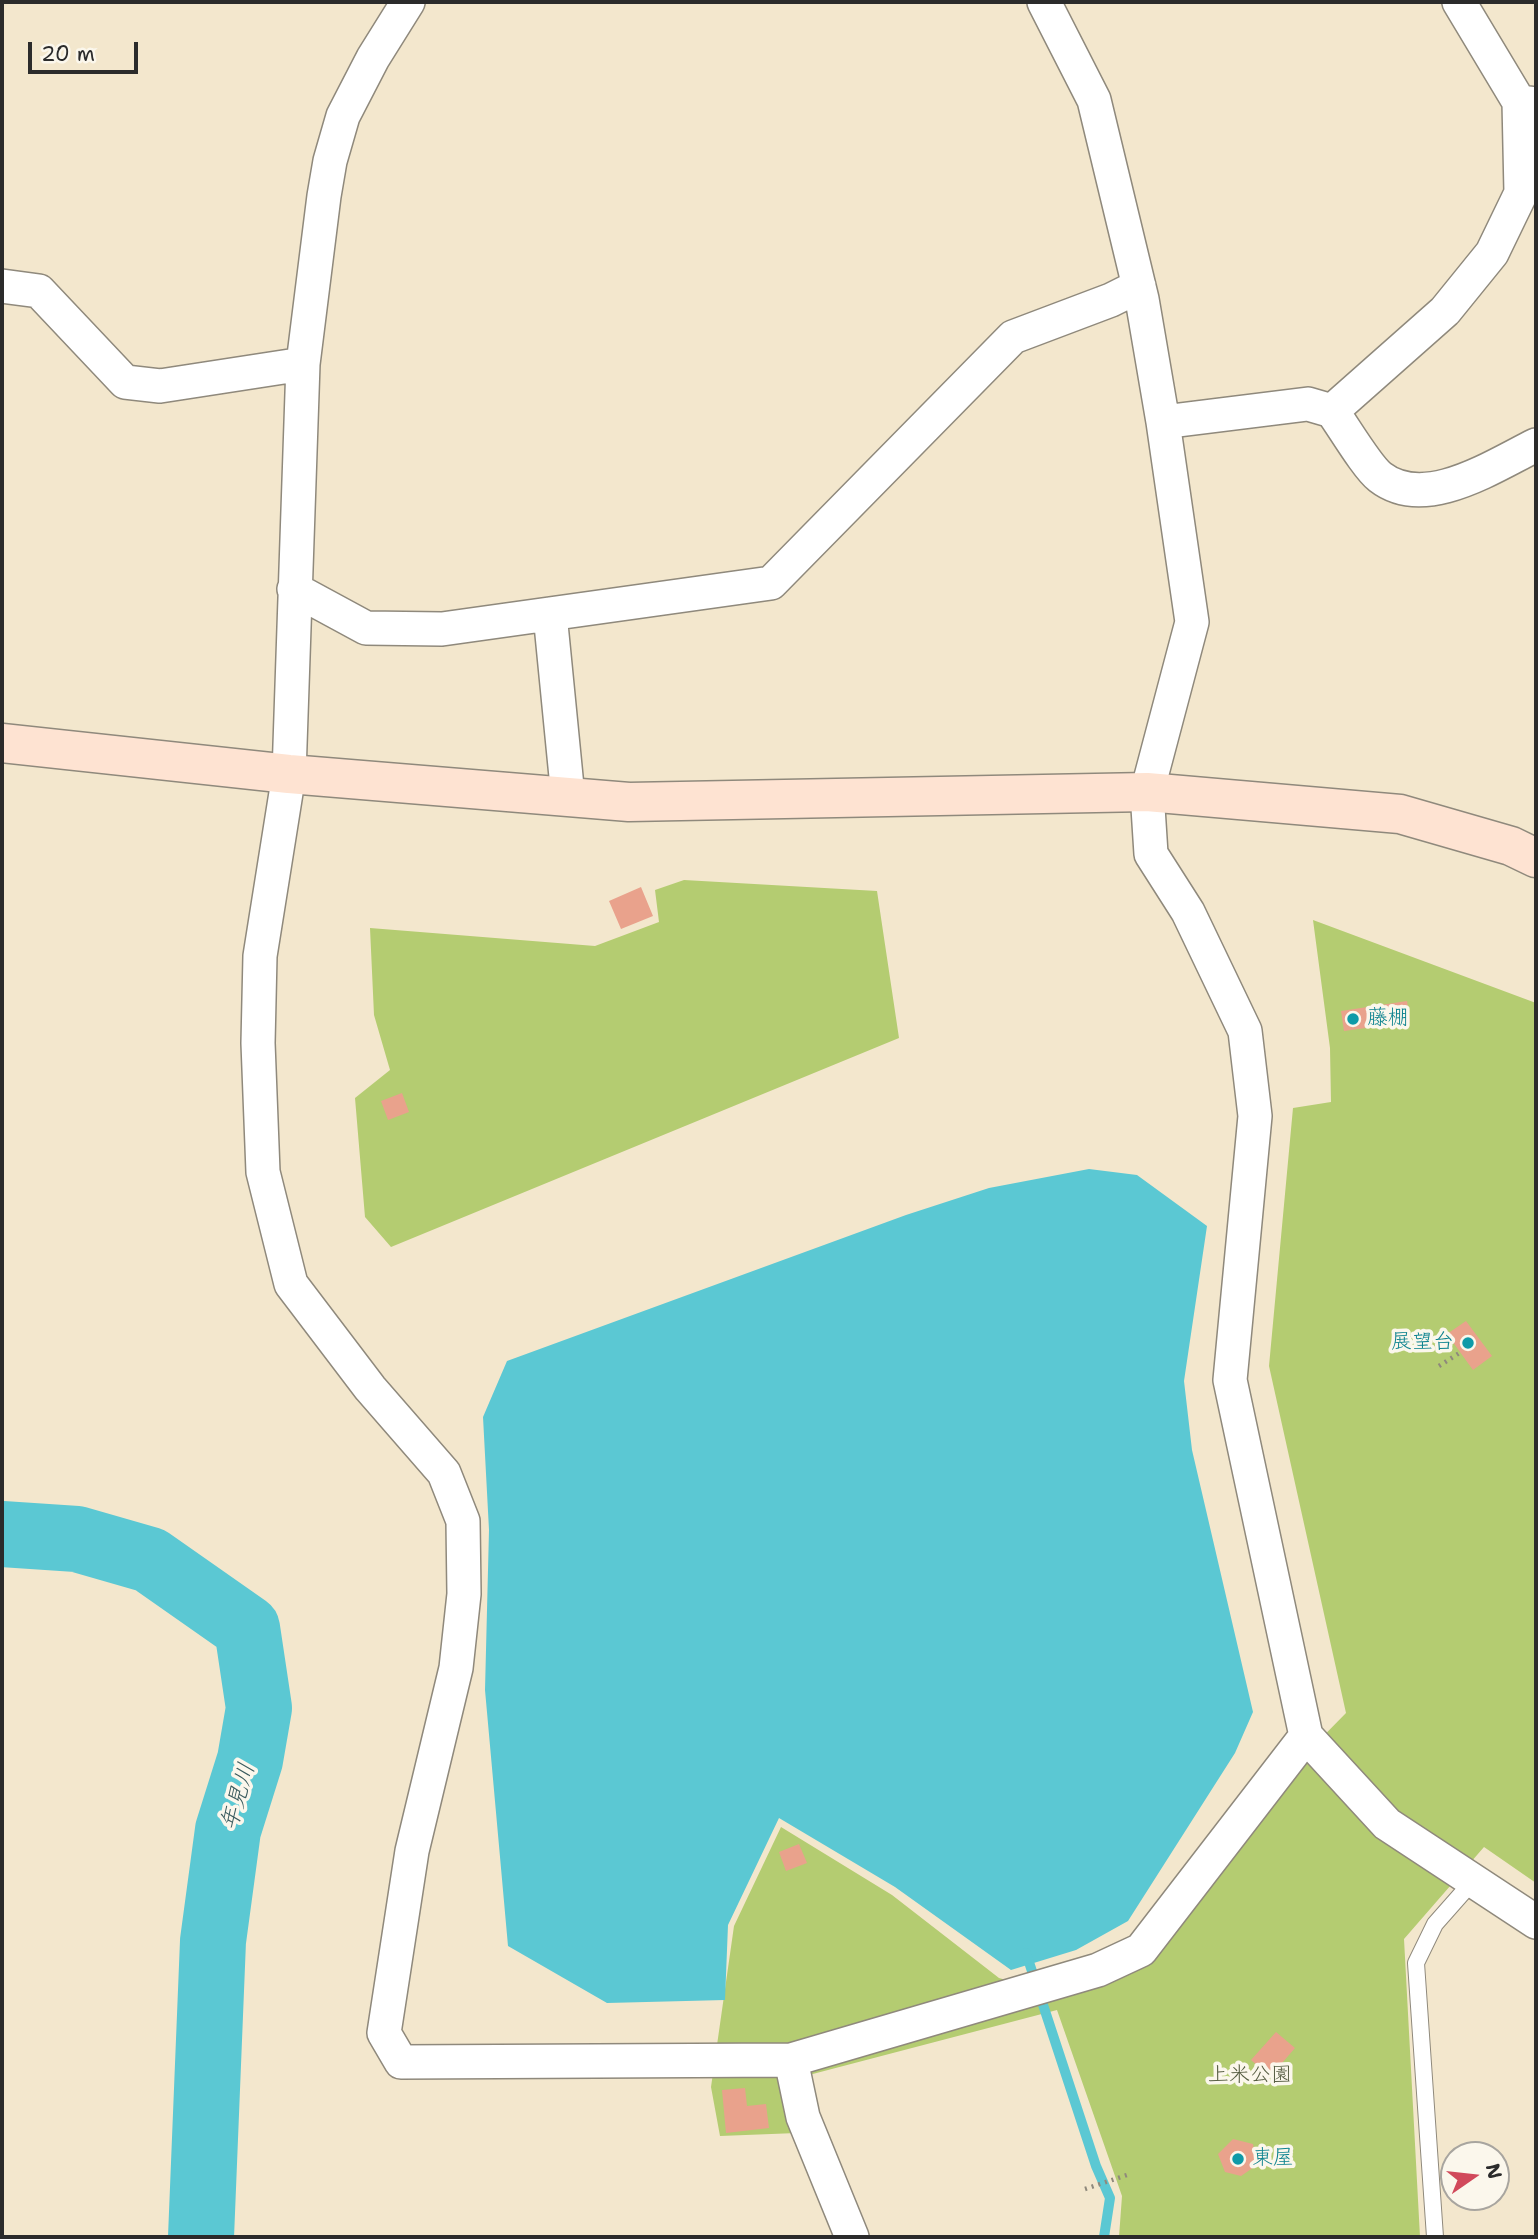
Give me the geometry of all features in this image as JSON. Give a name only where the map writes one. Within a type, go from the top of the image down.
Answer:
[{"type":"street","points":[[408,2],[373,58],[344,116],[330,161],[303,364],[289,774],[260,956],[258,1043],[263,1172],[290,1284],[370,1388],[444,1473],[463,1521],[464,1594],[456,1668],[412,1852],[384,2033],[401,2062],[791,2060],[1098,1970],[1141,1950],[1306,1736]]},
{"type":"street","points":[[1044,2],[1094,100],[1139,286],[1163,422],[1192,622],[1147,792],[1151,854],[1188,912],[1245,1031],[1255,1116],[1230,1380],[1306,1736],[1387,1824],[1536,1922]]},
{"type":"street","points":[[1332,411],[1445,311],[1492,253],[1521,193],[1528,103],[1459,2]]},
{"type":"street","points":[[2,286],[39,291],[124,382],[160,386],[303,364]]},
{"type":"street","points":[[294,589],[366,628],[442,629],[771,583],[1013,337],[1111,300],[1139,286]]},
{"type":"street","points":[[1163,422],[1308,404],[1332,411],[1378,476],[1398,488],[1431,491],[1472,477],[1536,445]]},
{"type":"street","points":[[551,614],[568,797]]},
{"type":"street","points":[[2,743],[289,774],[629,802],[1147,792],[1401,814],[1511,846],[1536,858]]},
{"type":"street","points":[[791,2060],[803,2117],[852,2237]]},
{"type":"lane","points":[[1435,2237],[1416,1963],[1434,1924],[1473,1881]]},
{"type":"path","points":[[1439,1366],[1461,1352]]},
{"type":"path","points":[[1085,2189],[1127,2175]]},
{"type":"green space","points":[[684,880],[877,891],[899,1038],[391,1247],[365,1217],[355,1098],[390,1070],[374,1015],[370,928],[595,946],[659,922],[655,890]]},
{"type":"green space","name":"上米公園","points":[[1313,920],[1536,1003],[1536,1883],[1484,1847],[1404,1939],[1420,2237],[1119,2237],[1122,2196],[1057,2010],[786,2081],[797,2133],[720,2136],[711,2087],[734,1926],[781,1827],[892,1895],[999,1978],[1054,1994],[1140,1960],[1288,1772],[1346,1713],[1269,1366],[1293,1108],[1331,1102],[1330,1048]]},
{"type":"water","points":[[1089,1169],[1137,1175],[1207,1226],[1184,1381],[1192,1450],[1253,1712],[1235,1753],[1128,1921],[1076,1950],[1011,1970],[895,1887],[779,1818],[728,1925],[725,2000],[607,2003],[508,1946],[485,1690],[489,1530],[483,1417],[507,1361],[906,1215],[989,1188]]},
{"type":"building","points":[[641,887],[653,916],[621,929],[609,901]]},
{"type":"building","points":[[1407,1001],[1410,1022],[1344,1031],[1341,1011]]},
{"type":"building","points":[[402,1093],[409,1112],[388,1120],[381,1101]]},
{"type":"building","name":"展望台","points":[[1466,1321],[1492,1356],[1473,1370],[1447,1334]]},
{"type":"building","points":[[799,1844],[807,1863],[786,1871],[779,1852]]},
{"type":"building","points":[[1276,2032],[1295,2048],[1270,2077],[1251,2060]]},
{"type":"building","points":[[745,2088],[747,2106],[766,2104],[769,2128],[726,2133],[722,2090]]},
{"type":"building","name":"東屋","points":[[1233,2139],[1253,2144],[1257,2165],[1241,2176],[1225,2172],[1218,2154]]},
{"type":"waterway","name":"年見川","points":[[2,1534],[77,1539],[150,1560],[247,1628],[259,1708],[250,1760],[228,1830],[213,1941],[201,2237]]},
{"type":"waterway","points":[[1026,1953],[1096,2166],[1110,2198],[1104,2237]]},
{"type":"place","name":"藤棚","points":[[1353,1019]]},
{"type":"place","name":"展望台","points":[[1468,1343]]},
{"type":"place","name":"東屋","points":[[1238,2159]]}]
